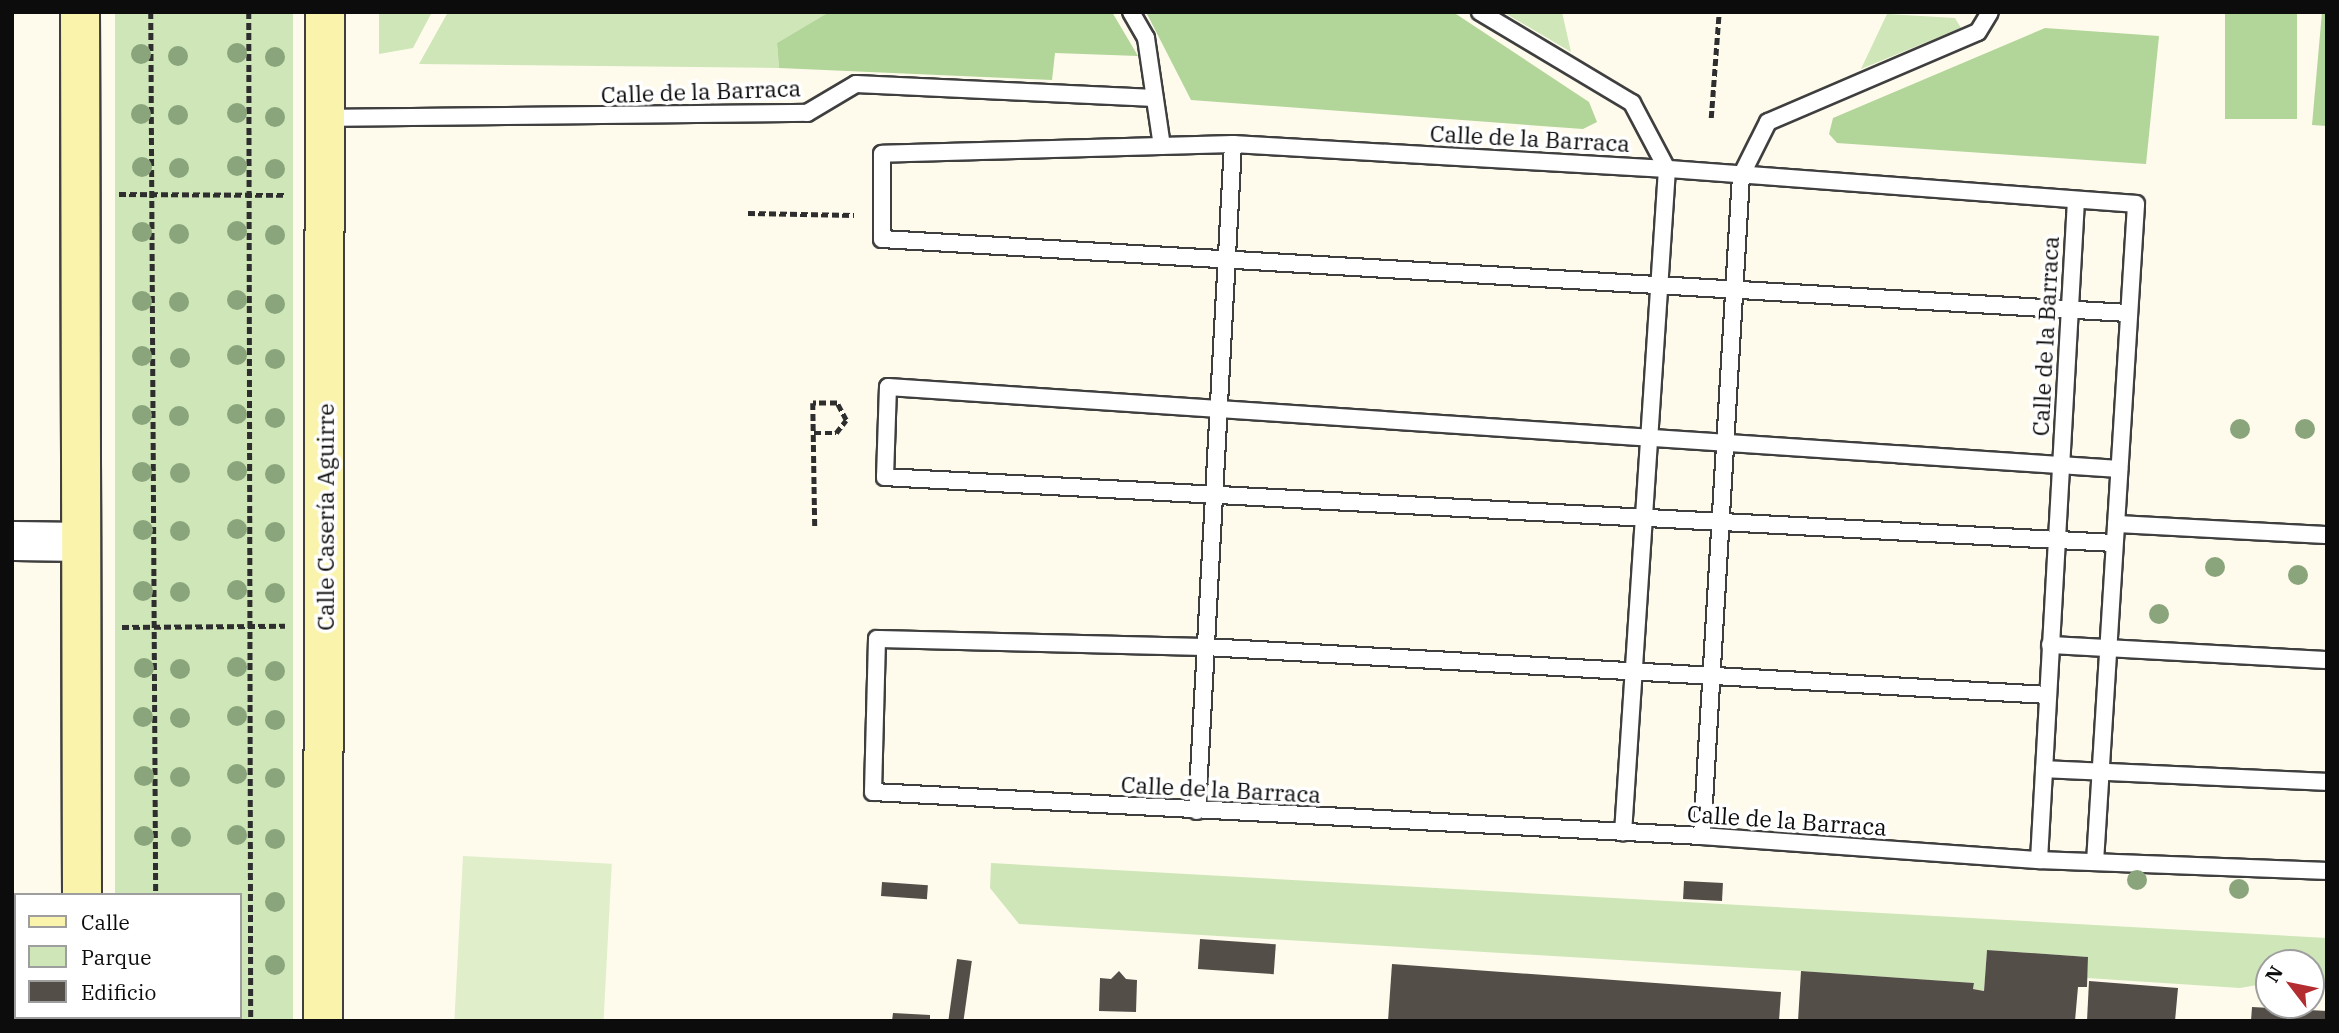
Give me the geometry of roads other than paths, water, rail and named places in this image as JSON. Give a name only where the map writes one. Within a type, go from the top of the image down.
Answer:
[{"type":"main road","points":[[80,12],[82,893]]},
{"type":"main road","name":"Calle Casería Aguirre","points":[[323,1021],[325,12]]},
{"type":"street","points":[[12,541],[81,542]]},
{"type":"lane","points":[[1131,12],[1146,38],[1162,146]]},
{"type":"lane","points":[[1480,12],[1632,103],[1667,169],[1623,832]]},
{"type":"lane","points":[[1702,836],[1741,176],[1768,122],[1979,32],[1990,12]]},
{"type":"lane","name":"Calle de la Barraca","points":[[324,118],[807,113],[856,84],[1155,98]]},
{"type":"lane","name":"Calle de la Barraca","points":[[1229,256],[882,239],[882,154],[1233,144],[1667,169],[2136,204],[2129,313]]},
{"type":"lane","points":[[1197,811],[1221,410],[1233,144]]},
{"type":"lane","name":"Calle de la Barraca","points":[[1206,647],[877,639],[873,792],[1702,836],[2039,860],[2076,201]]},
{"type":"lane","points":[[1229,256],[2129,313],[2095,862]]},
{"type":"lane","points":[[2114,543],[886,477],[888,387],[2119,469]]},
{"type":"lane","points":[[2116,524],[2327,535]]},
{"type":"lane","points":[[2050,645],[2327,660]]},
{"type":"lane","points":[[1206,647],[2048,695]]},
{"type":"lane","points":[[2044,769],[2327,782]]},
{"type":"lane","points":[[2039,860],[2327,871]]}]
